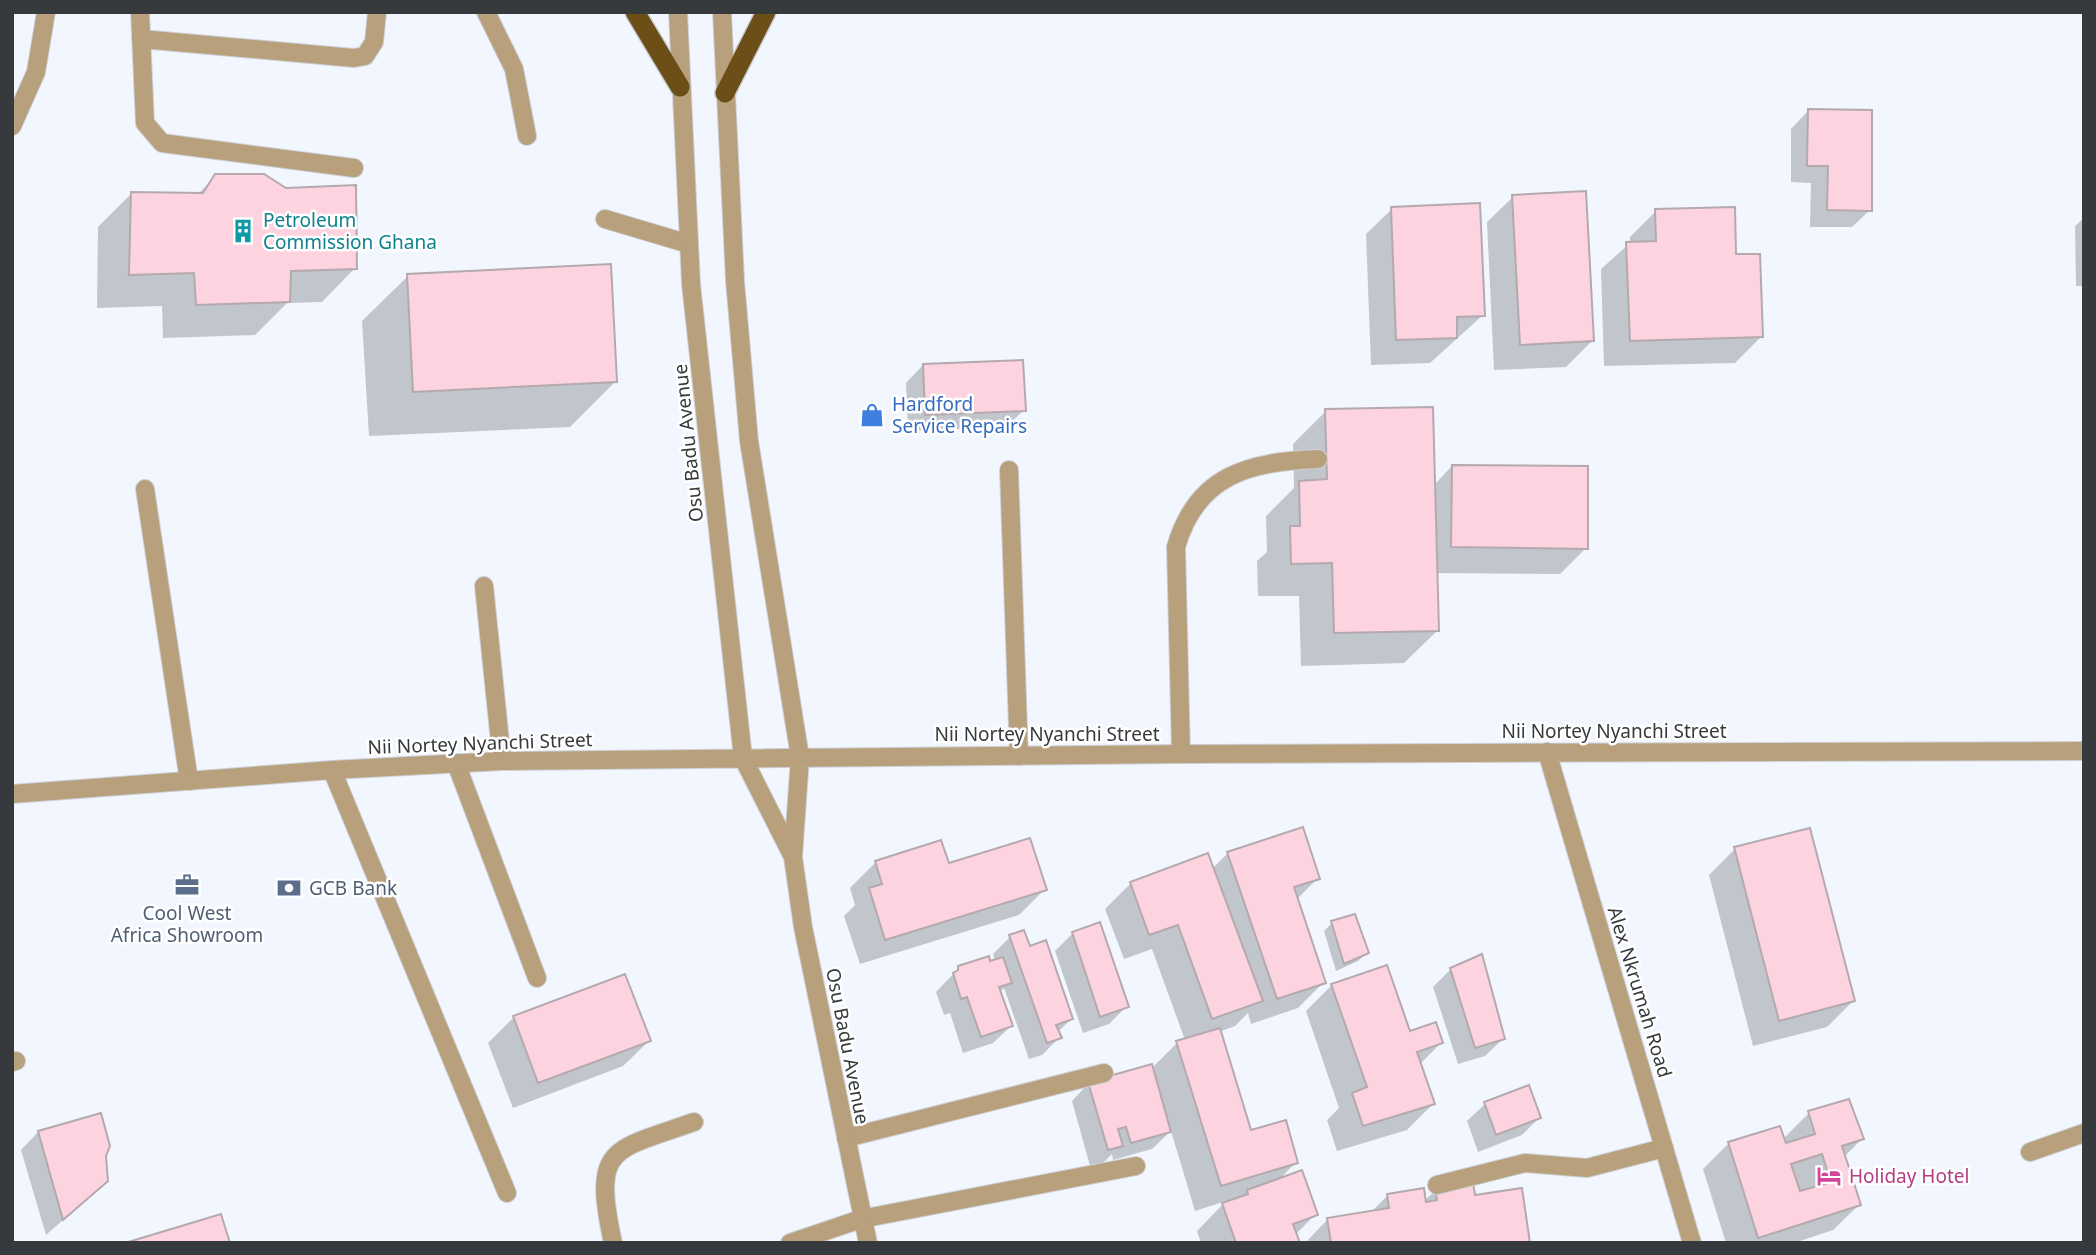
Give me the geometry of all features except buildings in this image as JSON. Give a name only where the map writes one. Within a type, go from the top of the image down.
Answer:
[{"type":"highway","points":[[635,12],[680,88]]},
{"type":"highway","points":[[725,93],[766,12]]},
{"type":"street","points":[[12,126],[36,72],[46,12]]},
{"type":"street","points":[[140,12],[145,123],[162,143],[354,167]]},
{"type":"street","points":[[141,39],[354,58],[365,56],[374,42],[377,12]]},
{"type":"street","points":[[486,12],[514,69],[527,136]]},
{"type":"street","name":"Osu Badu Avenue","points":[[677,12],[689,244],[743,758],[793,857]]},
{"type":"street","name":"Osu Badu Avenue","points":[[722,12],[735,281],[749,441],[800,757],[793,857],[803,927],[868,1243]]},
{"type":"street","points":[[605,219],[689,244]]},
{"type":"street","points":[[1181,754],[1176,547],[1182,525],[1199,501],[1231,474],[1276,461],[1318,460]]},
{"type":"street","points":[[1009,470],[1019,756]]},
{"type":"street","points":[[145,489],[189,781]]},
{"type":"street","points":[[484,586],[502,761]]},
{"type":"street","name":"Nii Nortey Nyanchi Street","points":[[12,794],[332,770],[502,761],[1181,754],[2084,751]]},
{"type":"street","name":"Alex Nkrumah Road","points":[[1547,752],[1692,1243]]},
{"type":"street","points":[[456,763],[537,978]]},
{"type":"street","points":[[332,770],[507,1193]]},
{"type":"street","points":[[846,1139],[1104,1073]]},
{"type":"street","points":[[613,1243],[603,1197],[611,1161],[622,1147],[694,1122]]},
{"type":"street","points":[[2030,1152],[2084,1133]]},
{"type":"street","points":[[1437,1185],[1525,1163],[1587,1168],[1664,1148]]},
{"type":"street","points":[[790,1243],[862,1219],[1136,1166]]},
{"type":"place","name":"Petroleum Commission Ghana","points":[[243,231]]},
{"type":"place","name":"Hardford Service Repairs","points":[[872,415]]},
{"type":"place","name":"Cool West Africa Showroom","points":[[187,885]]},
{"type":"place","name":"GCB Bank","points":[[289,888]]},
{"type":"place","name":"Holiday Hotel","points":[[1829,1176]]}]
